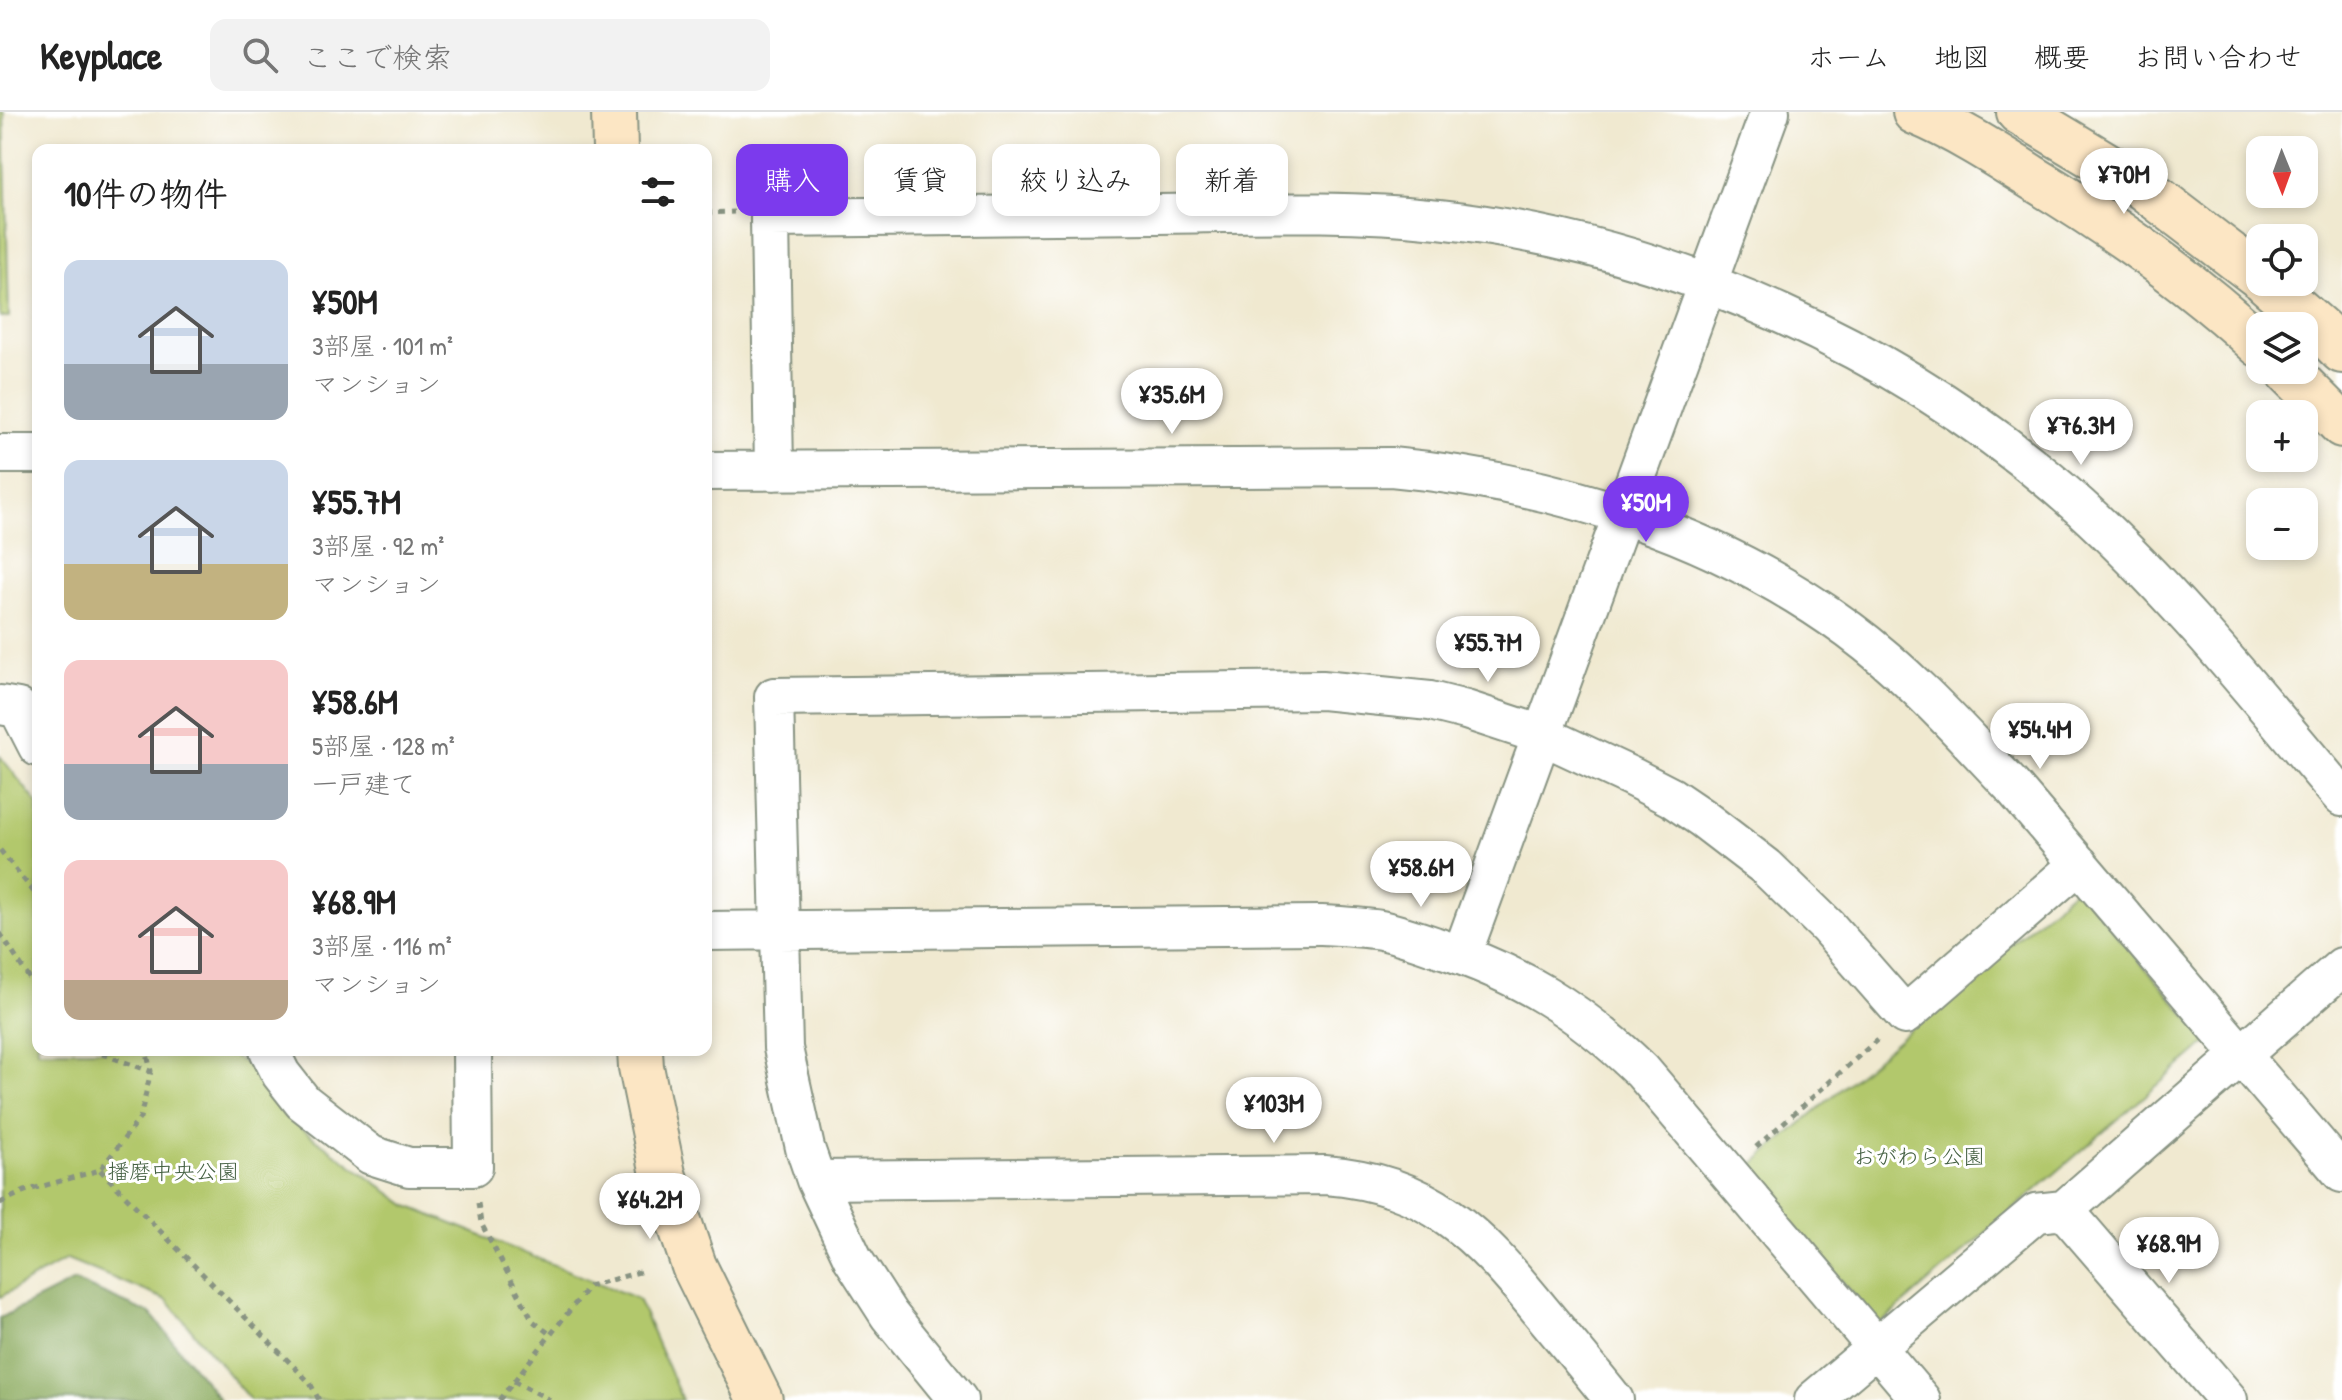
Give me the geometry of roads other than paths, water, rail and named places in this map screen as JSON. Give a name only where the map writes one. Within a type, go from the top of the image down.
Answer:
[{"type":"street","points":[[614,112],[615,144]]},
{"type":"street","points":[[1462,954],[1770,112]]},
{"type":"street","points":[[1915,112],[2072,201],[2151,256],[2246,332]]},
{"type":"street","points":[[2019,112],[2137,183],[2246,266]]},
{"type":"street","points":[[774,471],[770,218],[1278,213],[1392,215],[1493,227],[1549,238],[1708,283],[1849,346],[1947,404],[2025,461],[2137,560],[2342,797]]},
{"type":"street","points":[[2282,296],[2342,351]]},
{"type":"street","points":[[2301,384],[2342,425]]},
{"type":"street","points":[[0,454],[32,454]]},
{"type":"street","points":[[712,471],[1391,467],[1488,478],[1531,487],[1624,514],[1697,543],[1752,569],[1851,632],[1960,731],[2011,785],[2342,1173]]},
{"type":"street","points":[[958,1400],[889,1315],[853,1259],[816,1180],[799,1124],[783,1048],[774,697],[1322,690],[1430,701],[1492,717],[1542,735],[1671,797],[1735,843],[1766,867],[1827,926],[1905,1015],[2079,864]]},
{"type":"street","points":[[19,707],[32,734]]},
{"type":"street","points":[[712,931],[1320,925],[1382,931],[1462,954],[1522,980],[1560,1003],[1608,1039],[1642,1071],[1921,1400]]},
{"type":"street","points":[[1814,1400],[2036,1213],[2064,1210],[2342,967]]},
{"type":"street","points":[[272,1056],[281,1074],[303,1102],[371,1155],[409,1167],[473,1167],[472,1056]]},
{"type":"street","points":[[640,1056],[663,1174],[694,1266],[760,1400]]},
{"type":"street","points":[[816,1180],[1353,1177],[1415,1197],[1478,1239],[1502,1263],[1614,1400]]},
{"type":"street","points":[[2064,1210],[2228,1400]]},
{"type":"park label","name":"おがわら公園","points":[[1919,1156]]},
{"type":"park label","name":"播磨中央公園","points":[[173,1171]]}]
